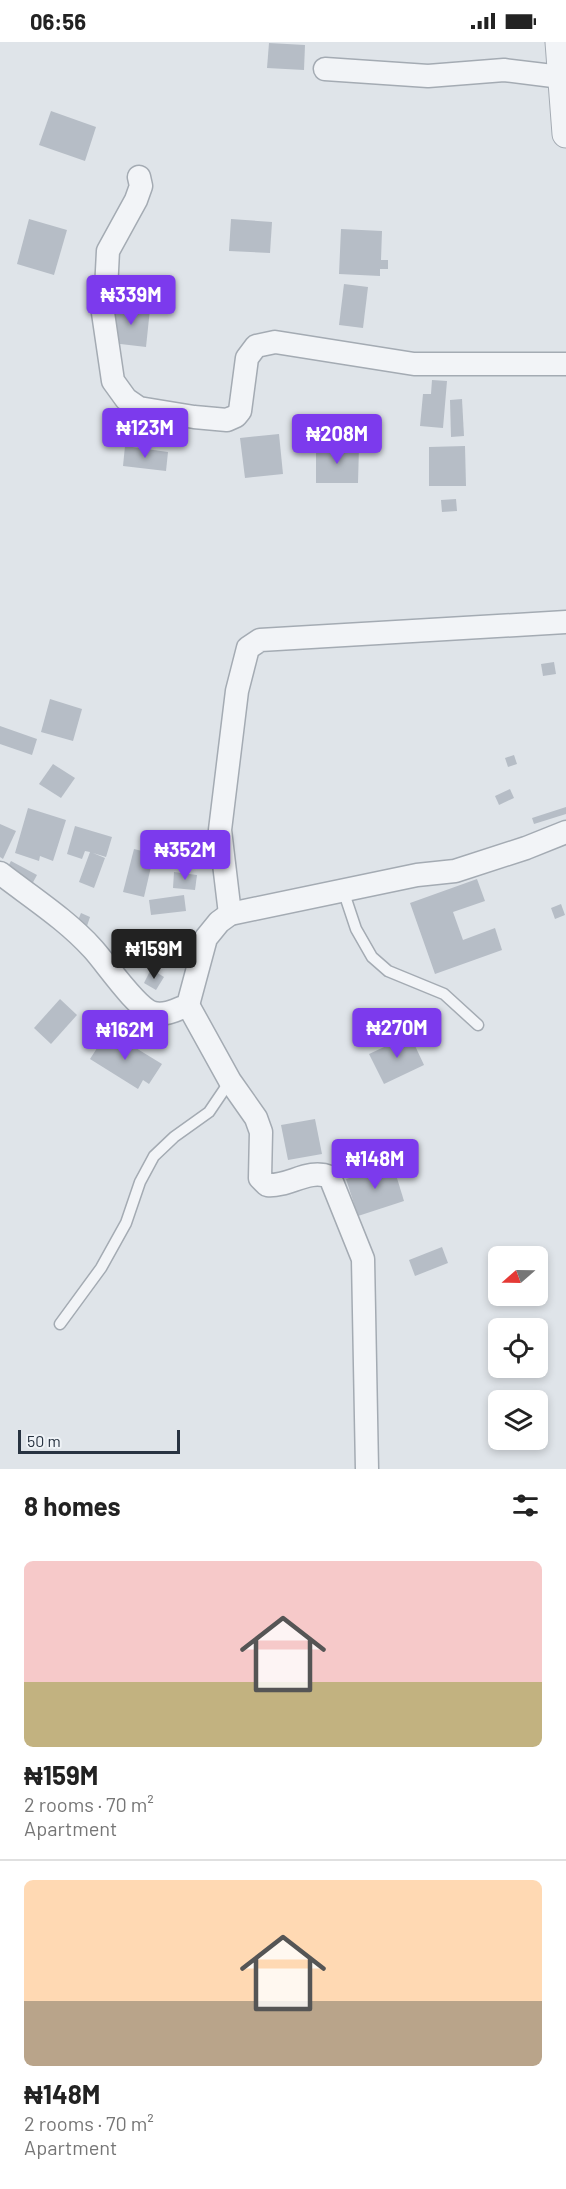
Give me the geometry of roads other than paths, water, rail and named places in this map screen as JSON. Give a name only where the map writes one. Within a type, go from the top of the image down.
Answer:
[{"type":"street","points":[[559,42],[566,134]]},
{"type":"street","points":[[325,69],[428,76],[504,70],[561,77]]},
{"type":"street","points":[[139,177],[141,186],[136,201],[108,251],[106,290],[102,306],[113,381],[126,399],[139,408],[227,420],[236,416],[240,411],[248,358],[256,346],[275,342],[414,363],[566,364]]},
{"type":"street","points":[[230,914],[220,830],[237,691],[248,648],[260,640],[566,622]]},
{"type":"street","points":[[367,1469],[363,1259],[330,1177],[320,1173],[312,1174],[276,1185],[267,1185],[260,1178],[261,1132],[256,1118],[230,1081],[188,1005],[207,938],[219,922],[230,914],[417,875],[455,872],[566,832]]},
{"type":"street","points":[[0,873],[54,914],[92,948],[137,1001],[150,1012],[164,1015],[188,1005]]},
{"type":"lane","points":[[343,891],[356,929],[372,957],[388,971],[444,994],[478,1025]]},
{"type":"lane","points":[[60,1324],[101,1268],[126,1223],[140,1182],[154,1156],[174,1137],[209,1112],[230,1081]]}]
